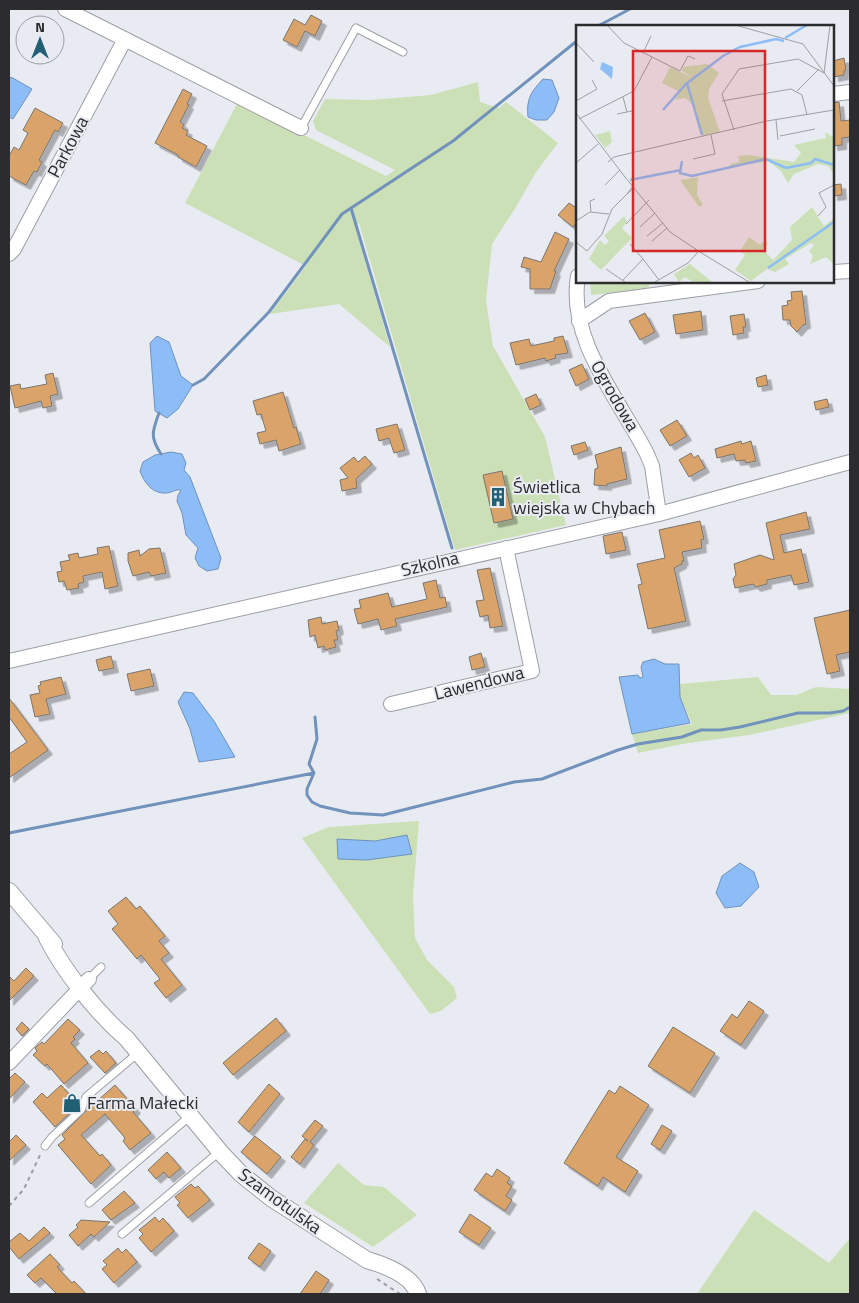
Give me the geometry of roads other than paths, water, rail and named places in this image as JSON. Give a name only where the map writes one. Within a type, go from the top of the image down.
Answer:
[{"type":"street","points":[[65,9],[301,128]]},
{"type":"street","name":"Parkowa","points":[[10,248],[125,39]]},
{"type":"street","points":[[834,94],[850,92]]},
{"type":"street","points":[[834,272],[850,271]]},
{"type":"street","name":"Ogrodowa","points":[[577,282],[576,299],[579,321],[591,353],[652,466],[659,514]]},
{"type":"street","points":[[579,321],[609,301],[751,282]]},
{"type":"street","name":"Szkolna","points":[[9,661],[659,514],[850,462]]},
{"type":"street","name":"Lawendowa","points":[[391,704],[532,671],[506,548]]},
{"type":"street","name":"Szamotulska","points":[[9,891],[48,938],[61,963],[84,983],[112,1025],[127,1039],[190,1116],[241,1174],[269,1197],[367,1260],[386,1279],[405,1291],[418,1294]]},
{"type":"street","points":[[9,1063],[84,983]]},
{"type":"lane","points":[[301,128],[356,28],[403,52]]},
{"type":"lane","points":[[84,983],[101,968]]},
{"type":"lane","points":[[45,1146],[81,1110],[86,1097],[138,1052]]},
{"type":"lane","points":[[90,1203],[190,1116]]},
{"type":"lane","points":[[122,1234],[220,1151]]},
{"type":"water","points":[[11,77],[32,89],[13,119],[9,117],[9,80]]},
{"type":"water","points":[[543,79],[552,80],[559,98],[554,112],[547,120],[536,120],[528,117],[528,105],[532,92]]},
{"type":"water","points":[[157,336],[169,342],[181,376],[193,385],[178,409],[167,418],[155,411],[150,343]]},
{"type":"water","points":[[171,452],[182,454],[186,463],[184,470],[190,477],[221,558],[218,569],[207,571],[199,566],[195,558],[198,548],[186,535],[182,513],[177,501],[181,490],[166,493],[157,492],[146,483],[140,471],[143,462],[155,455]]},
{"type":"water","points":[[654,659],[665,664],[679,664],[680,697],[690,723],[632,734],[619,677],[638,675],[640,678],[643,677],[641,667],[643,662]]},
{"type":"water","points":[[184,692],[193,693],[214,721],[235,757],[199,762],[190,729],[178,702]]},
{"type":"water","points":[[407,835],[412,854],[367,860],[338,859],[337,839],[375,841]]},
{"type":"water","points":[[740,863],[754,872],[759,887],[741,906],[725,908],[716,893],[722,876]]},
{"type":"waterway","points":[[600,25],[630,9]]},
{"type":"waterway","points":[[193,385],[204,379],[269,312],[342,214],[453,141],[576,42]]},
{"type":"waterway","points":[[351,208],[452,548]]},
{"type":"waterway","points":[[159,413],[153,434],[161,454]]},
{"type":"waterway","points":[[315,717],[317,739],[309,764],[314,773],[307,789],[307,795],[312,802],[320,806],[350,813],[383,815],[514,782],[542,779],[638,744],[682,737],[701,730],[721,730],[740,727],[798,713],[830,713],[843,711],[850,707]]},
{"type":"waterway","points":[[9,833],[314,773]]},
{"type":"place","name":"Świetlica wiejska w Chybach","points":[[498,497]]},
{"type":"place","name":"Farma Małecki","points":[[72,1103]]}]
